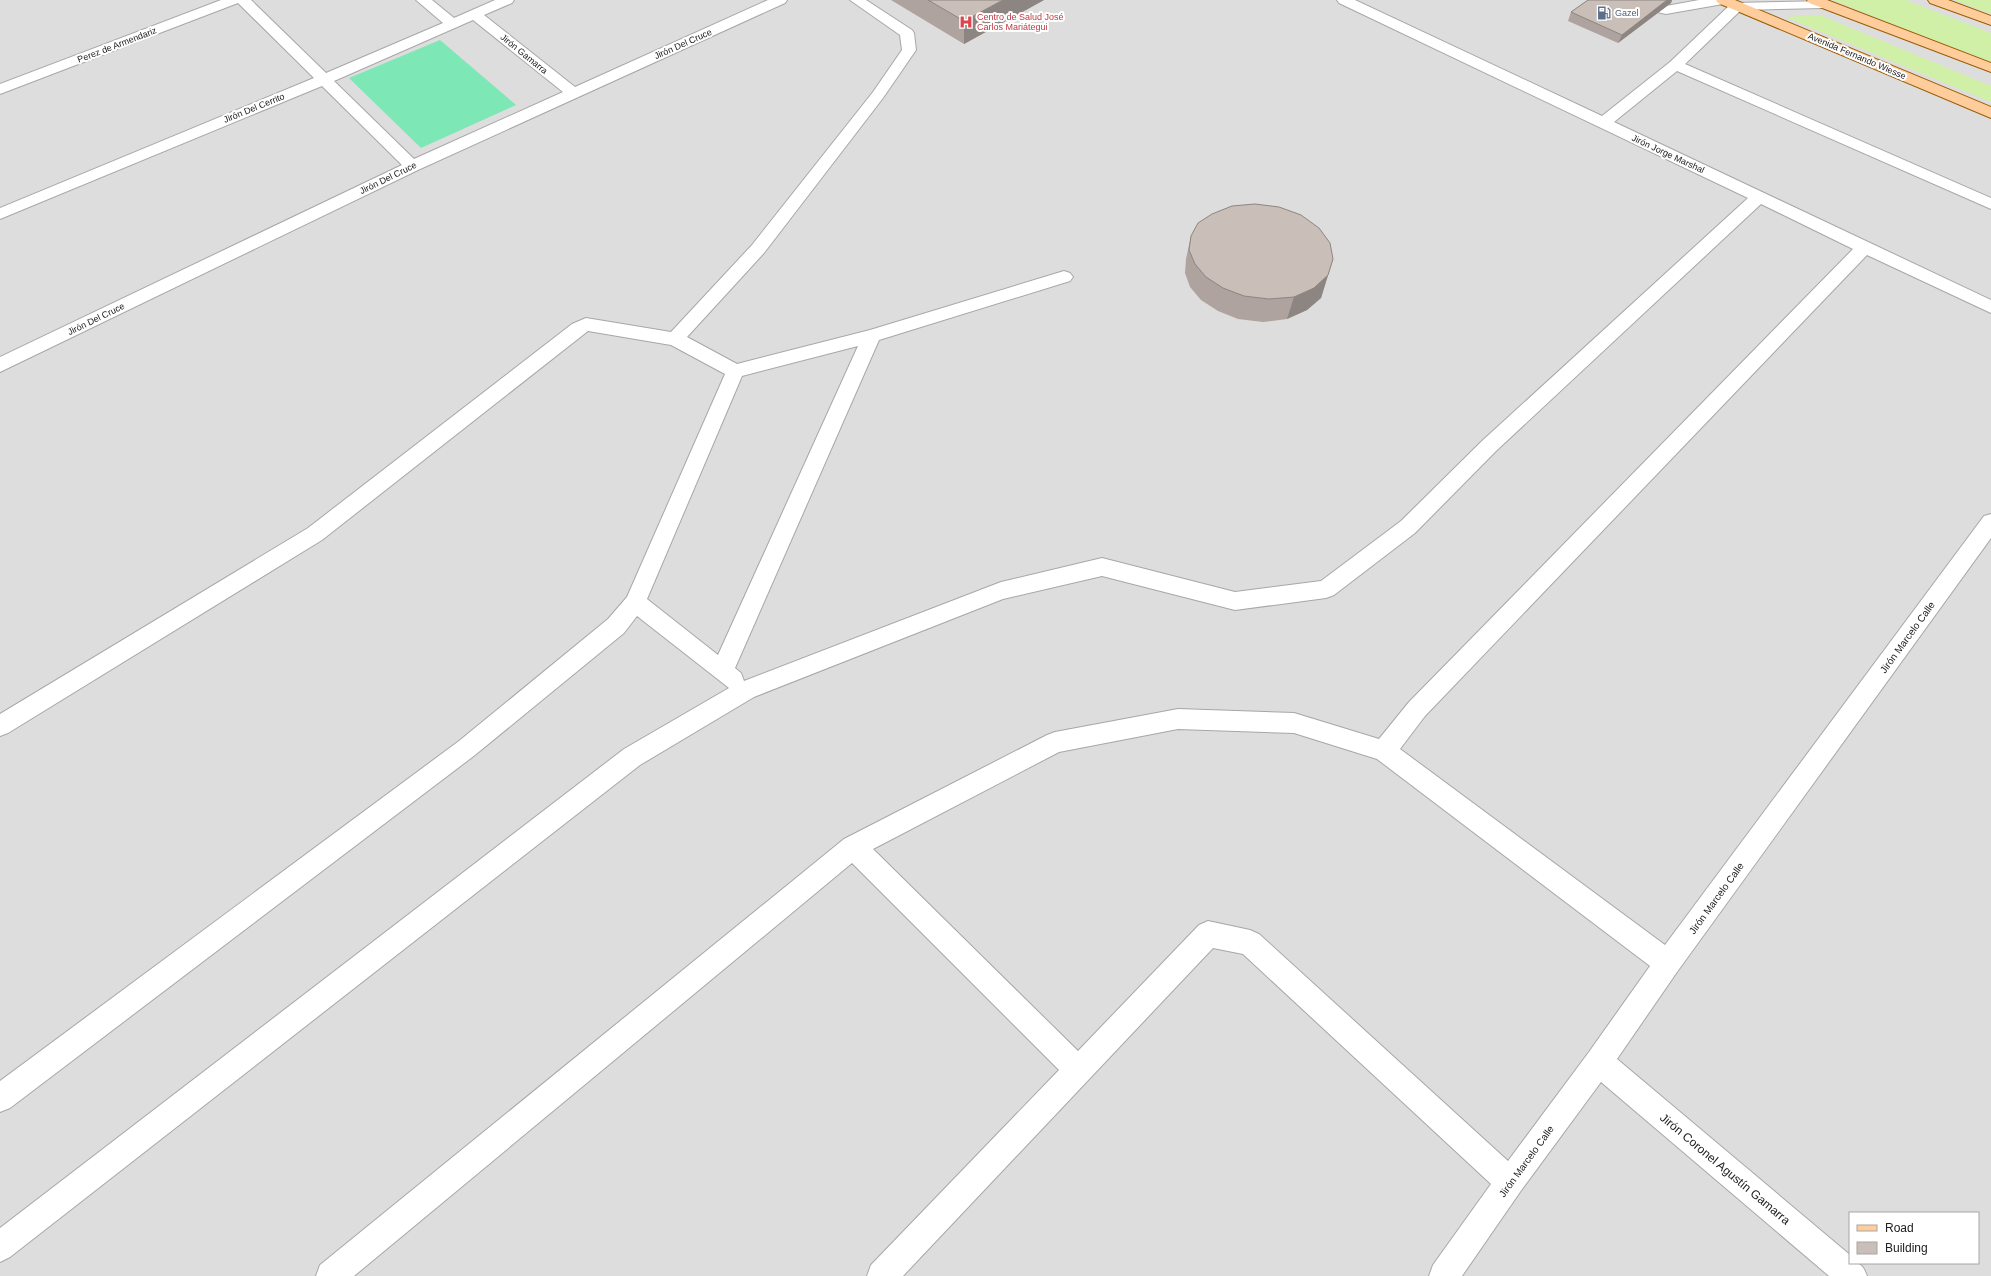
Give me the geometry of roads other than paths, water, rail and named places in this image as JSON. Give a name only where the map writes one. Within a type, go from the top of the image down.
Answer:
[{"type":"main road","name":"Avenida Fernando Wiesse","points":[[1723,0],[1991,113]]},
{"type":"main road","points":[[1935,0],[1991,21]]},
{"type":"main road","points":[[1819,2],[1991,68]]},
{"type":"street","name":"Perez de Armendariz","points":[[0,89],[234,0]]},
{"type":"street","points":[[243,0],[412,166]]},
{"type":"street","points":[[423,0],[452,23]]},
{"type":"street","name":"Jirón Del Cerrito","points":[[0,214],[323,80],[508,0]]},
{"type":"street","name":"Jirón Del Cruce","points":[[0,365],[412,166],[780,0]]},
{"type":"street","points":[[675,339],[758,249],[878,95],[909,50],[907,33],[857,0]]},
{"type":"street","name":"Jirón Jorge Marshal","points":[[1344,0],[1991,307]]},
{"type":"street","points":[[1702,24],[1664,10],[1723,0]]},
{"type":"street","points":[[1603,123],[1675,65],[1702,24],[1738,6],[1819,2]]},
{"type":"street","name":"Jirón Gamarra","points":[[474,14],[574,94]]},
{"type":"street","points":[[1675,65],[1991,204]]},
{"type":"street","points":[[0,1247],[632,757],[746,690],[1001,591],[1102,567],[1235,601],[1326,589],[1408,527],[1489,446],[1759,197]]},
{"type":"street","points":[[1384,751],[1417,709],[1865,247]]},
{"type":"street","points":[[0,726],[315,534],[578,328],[586,324],[675,339],[735,371],[872,336],[1064,277]]},
{"type":"street","points":[[722,671],[872,336]]},
{"type":"street","points":[[0,1098],[467,748],[616,626],[635,602],[735,371]]},
{"type":"street","name":"Jirón Marcelo Calle","points":[[1444,1276],[1510,1182],[1599,1062],[1668,963],[1991,522]]},
{"type":"street","points":[[635,602],[746,690]]},
{"type":"street","points":[[331,1276],[853,846],[1055,742],[1178,719],[1294,723],[1384,751],[1668,963]]},
{"type":"street","points":[[853,846],[1078,1070]]},
{"type":"street","points":[[882,1276],[1208,934],[1250,943],[1510,1182]]},
{"type":"street","name":"Jirón Coronel Agustín Gamarra","points":[[1599,1062],[1852,1276]]},
{"type":"place","name":"Gazel","points":[[1604,13]]},
{"type":"place","name":"Centro de Salud José Carlos Mariátegui","points":[[966,22]]}]
